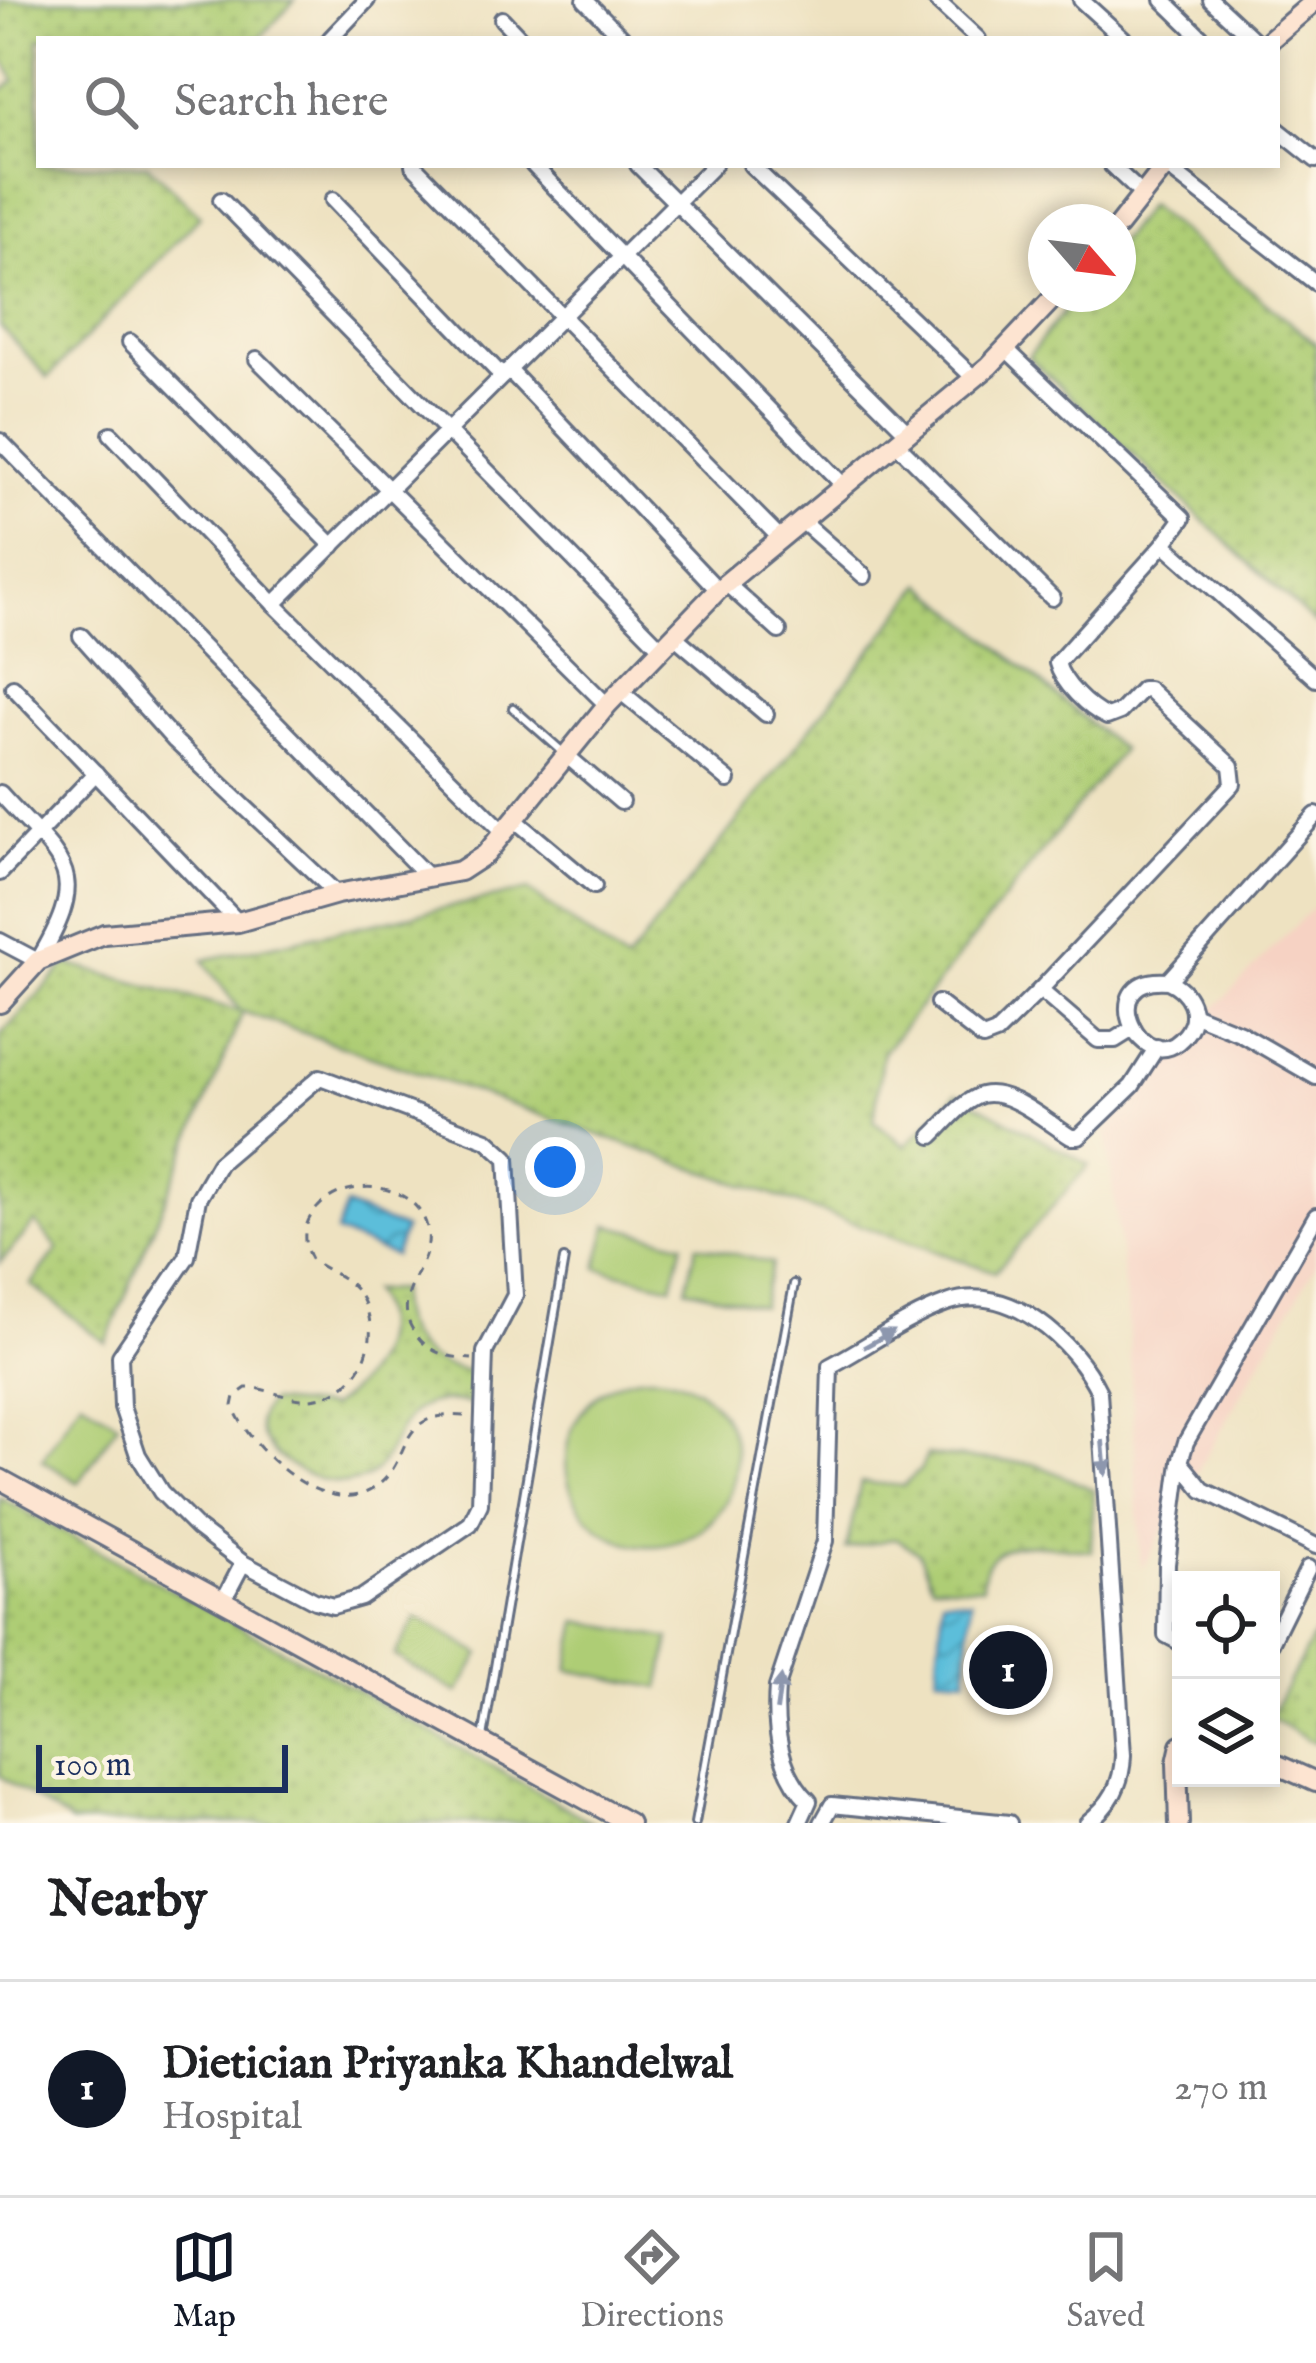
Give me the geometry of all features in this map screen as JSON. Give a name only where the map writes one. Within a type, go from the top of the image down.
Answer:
[{"type":"street","points":[[333,36],[367,0]]},
{"type":"street","points":[[585,0],[621,36]]},
{"type":"street","points":[[936,0],[953,6],[976,36]]},
{"type":"street","points":[[1082,0],[1121,36]]},
{"type":"street","points":[[1163,0],[1200,36]]},
{"type":"street","points":[[1211,0],[1249,36]]},
{"type":"street","points":[[1274,36],[1316,0]]},
{"type":"street","points":[[502,19],[518,36]]},
{"type":"street","points":[[1280,131],[1316,160]]},
{"type":"street","points":[[416,168],[781,538]]},
{"type":"street","points":[[536,168],[844,486]]},
{"type":"street","points":[[641,168],[1052,598]]},
{"type":"street","points":[[274,604],[711,168]]},
{"type":"street","points":[[754,168],[974,378]]},
{"type":"street","points":[[1114,168],[1143,195]]},
{"type":"street","points":[[1136,204],[1164,168]]},
{"type":"street","points":[[1170,168],[1316,284]]},
{"type":"street","points":[[221,200],[447,432],[668,642],[766,714]]},
{"type":"street","points":[[333,200],[722,587],[779,631]]},
{"type":"street","points":[[38,961],[104,934],[238,922],[337,894],[460,871],[486,854],[614,698],[722,587],[974,378],[1040,312]]},
{"type":"street","points":[[130,343],[333,546]]},
{"type":"street","points":[[938,1003],[983,1037],[1003,1028],[1233,784],[1231,766],[1148,689],[1107,717],[1058,670],[1060,657],[1183,518],[1005,349]]},
{"type":"street","points":[[257,359],[614,698],[728,780]]},
{"type":"street","points":[[111,434],[274,604],[509,826],[594,886]]},
{"type":"street","points":[[0,441],[428,877]]},
{"type":"street","points":[[802,521],[864,577]]},
{"type":"street","points":[[1164,544],[1316,679]]},
{"type":"street","points":[[81,636],[176,741],[337,894]]},
{"type":"street","points":[[13,687],[238,922]]},
{"type":"street","points":[[566,755],[621,802]]},
{"type":"street","points":[[0,873],[97,772]]},
{"type":"street","points":[[0,793],[63,863],[68,902],[38,961],[0,1003]]},
{"type":"street","points":[[1168,981],[1316,815]]},
{"type":"street","points":[[0,941],[38,961]]},
{"type":"street","points":[[1168,981],[1186,993],[1193,1014],[1186,1034],[1157,1047],[1138,1039],[1131,1030],[1127,1020],[1130,998],[1146,983],[1168,981]]},
{"type":"street","points":[[1040,990],[1098,1040],[1115,1040],[1131,1030]]},
{"type":"street","points":[[1193,1014],[1240,1033],[1316,1077]]},
{"type":"street","points":[[932,1136],[970,1100],[990,1094],[1079,1137],[1132,1086],[1157,1047]]},
{"type":"street","points":[[320,1077],[487,1140],[507,1158],[515,1295],[484,1360],[480,1504],[470,1524],[361,1598],[333,1606],[246,1565],[180,1514],[138,1455],[122,1407],[120,1356],[187,1257],[206,1180],[219,1163],[320,1077]]},
{"type":"street","points":[[1172,1638],[1166,1635],[1167,1564],[1186,1442],[1316,1216]]},
{"type":"street","points":[[799,1823],[809,1801],[799,1792],[784,1760],[777,1687],[825,1541],[830,1366],[946,1303],[970,1299],[1006,1305],[1043,1325],[1071,1349],[1099,1392],[1124,1755],[1122,1780],[1104,1810],[1087,1823]]},
{"type":"street","points":[[1180,1462],[1203,1490],[1316,1546]]},
{"type":"street","points":[[0,1478],[629,1823]]},
{"type":"street","points":[[227,1601],[246,1565]]},
{"type":"street","points":[[1280,1625],[1308,1568]]},
{"type":"street","points":[[1280,1766],[1316,1781]]},
{"type":"street","points":[[1178,1787],[1179,1823]]},
{"type":"street","points":[[822,1823],[832,1805],[1009,1823]]},
{"type":"lane","points":[[513,708],[566,755]]},
{"type":"lane","points":[[483,1741],[564,1259]]},
{"type":"lane","points":[[695,1823],[794,1284]]},
{"type":"path","points":[[484,1360],[445,1357],[418,1338],[404,1308],[427,1253],[426,1224],[401,1195],[359,1188],[324,1202],[313,1213],[304,1236],[311,1258],[346,1280],[367,1309],[370,1345],[361,1367],[344,1386],[321,1398],[295,1399],[246,1388],[235,1396],[233,1406],[280,1471],[298,1482],[349,1496],[366,1493],[380,1483],[408,1434],[423,1420],[443,1414],[484,1417]]},
{"type":"shaded area","points":[[1316,904],[1316,1264],[1141,1570],[1128,1318],[1106,1129],[1140,1085]]},
{"type":"green space","points":[[0,0],[295,0],[262,36],[36,36],[36,168],[151,168],[200,216],[48,378],[0,326],[0,92],[15,80],[0,55]]},
{"type":"green space","points":[[1148,205],[1316,344],[1316,625],[1028,357],[1063,312],[1136,312],[1136,220]]},
{"type":"green space","points":[[923,584],[1122,750],[882,1054],[874,1121],[905,1146],[957,1093],[1089,1165],[995,1272],[243,1012],[106,1343],[31,1285],[58,1249],[35,1222],[0,1263],[0,1036],[67,964],[240,1011],[203,960],[528,890],[626,963]]},
{"type":"green space","points":[[608,1225],[683,1243],[672,1286],[597,1268]]},
{"type":"green space","points":[[697,1245],[772,1263],[761,1306],[686,1288]]},
{"type":"green space","points":[[399,1290],[402,1322],[418,1348],[444,1365],[475,1370],[474,1405],[445,1401],[424,1406],[410,1416],[383,1462],[355,1482],[319,1479],[282,1460],[260,1432],[260,1416],[270,1402],[330,1407],[344,1396],[368,1371],[381,1341],[379,1308],[371,1291]]},
{"type":"green space","points":[[651,1376],[683,1383],[711,1401],[729,1429],[736,1461],[729,1493],[711,1521],[683,1539],[651,1546],[619,1539],[591,1521],[573,1493],[566,1461],[573,1429],[591,1401],[619,1383]]},
{"type":"green space","points":[[81,1399],[118,1423],[79,1483],[42,1460]]},
{"type":"green space","points":[[927,1455],[1036,1464],[1094,1490],[1091,1551],[1040,1545],[1007,1548],[985,1568],[982,1587],[932,1584],[919,1553],[896,1538],[846,1549],[861,1482],[903,1486],[921,1469]]},
{"type":"green space","points":[[0,1498],[593,1823],[71,1823],[0,1776]]},
{"type":"green space","points":[[417,1617],[480,1654],[458,1693],[394,1656]]},
{"type":"green space","points":[[578,1621],[670,1639],[660,1688],[568,1670]]},
{"type":"green space","points":[[1316,1632],[1316,1744],[1280,1723],[1280,1698]]},
{"type":"water","points":[[346,1206],[404,1229],[394,1256],[336,1233]]},
{"type":"water","points":[[943,1598],[971,1600],[966,1678],[937,1676]]},
{"type":"place","name":"Dietician Priyanka Khandelwal","points":[[1008,1670]]}]
